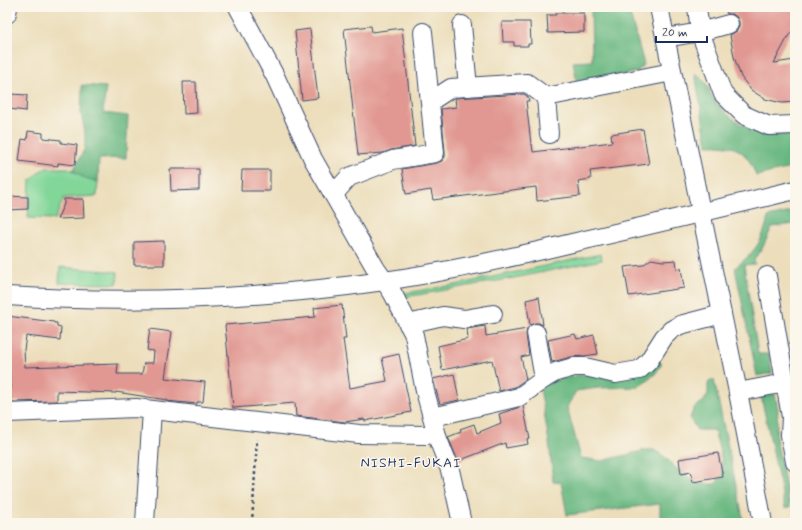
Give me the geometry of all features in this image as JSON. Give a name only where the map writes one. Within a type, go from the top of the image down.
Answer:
[{"type":"street","points":[[7,14],[8,7]]},
{"type":"street","points":[[238,7],[274,76],[313,159],[376,269],[392,292],[414,335],[425,392],[434,425],[450,470],[462,523]]},
{"type":"street","points":[[659,7],[738,392],[763,523]]},
{"type":"street","points":[[697,7],[700,32],[724,94],[744,115],[769,126],[795,125]]},
{"type":"street","points":[[665,38],[700,32],[729,24]]},
{"type":"street","points":[[462,25],[468,87]]},
{"type":"street","points":[[334,194],[349,177],[393,160],[435,153],[423,32]]},
{"type":"street","points":[[431,101],[451,88],[527,83],[546,97],[672,72]]},
{"type":"street","points":[[546,97],[549,134]]},
{"type":"street","points":[[7,296],[56,299],[132,300],[204,298],[315,290],[385,281],[454,269],[533,252],[795,190]]},
{"type":"street","points":[[767,276],[791,417],[790,435],[795,462]]},
{"type":"street","points":[[408,324],[443,316],[464,319],[493,314]]},
{"type":"street","points":[[7,413],[136,408],[359,434],[426,435],[434,425],[519,397],[556,372],[574,367],[584,367],[615,374],[639,370],[648,362],[664,337],[671,330],[680,324],[722,314]]},
{"type":"street","points":[[536,333],[544,379]]},
{"type":"street","points":[[738,392],[785,383]]},
{"type":"street","points":[[145,523],[152,410]]},
{"type":"path","points":[[252,523],[258,422]]},
{"type":"green space","points":[[591,7],[628,7],[644,64],[637,72],[577,83],[573,62],[592,61]]},
{"type":"green space","points":[[695,73],[706,83],[713,99],[728,115],[741,124],[753,130],[773,135],[795,134],[795,167],[756,176],[744,154],[738,150],[732,147],[707,145]]},
{"type":"green space","points":[[82,85],[106,87],[103,113],[128,116],[126,158],[99,159],[98,182],[84,178],[73,171],[85,148],[85,133],[81,113]]},
{"type":"green space","points":[[46,168],[69,168],[84,178],[98,182],[97,196],[64,198],[55,219],[28,218],[30,181],[40,171]]},
{"type":"green space","points":[[795,211],[795,224],[772,227],[762,249],[754,259],[755,264],[744,265],[758,354],[769,354],[772,373],[757,376],[735,268],[757,246],[766,226],[768,217]]},
{"type":"green space","points":[[601,254],[602,260],[519,277],[417,295],[401,297],[399,294],[460,284]]},
{"type":"green space","points":[[60,267],[118,272],[117,284],[59,283]]},
{"type":"green space","points":[[656,360],[662,364],[655,374],[638,387],[598,388],[576,391],[567,407],[581,458],[602,461],[646,450],[654,450],[698,484],[715,484],[722,473],[722,463],[714,430],[697,430],[690,418],[694,408],[704,401],[708,394],[708,384],[710,380],[714,380],[744,523],[660,523],[660,504],[567,515],[561,482],[553,482],[549,442],[540,388],[555,380]]},
{"type":"green space","points":[[775,394],[778,409],[776,439],[790,507],[785,508],[761,396]]},
{"type":"building","points":[[726,7],[795,7],[795,32],[790,33],[774,63],[795,60],[795,102],[782,103],[765,99],[751,90],[741,77],[734,57],[730,35],[737,31],[739,22],[736,16],[727,14]]},
{"type":"building","points":[[556,13],[584,13],[584,32],[548,33],[547,15],[556,15]]},
{"type":"building","points":[[502,22],[530,22],[531,44],[528,44],[528,46],[514,46],[514,42],[503,42]]},
{"type":"building","points":[[371,26],[372,32],[402,28],[415,146],[391,150],[383,153],[358,155],[344,29]]},
{"type":"building","points":[[310,29],[318,98],[302,100],[295,31]]},
{"type":"building","points":[[183,82],[196,82],[197,113],[184,114]]},
{"type":"building","points":[[11,94],[27,95],[26,111],[9,109]]},
{"type":"building","points":[[524,94],[528,97],[529,101],[526,101],[533,152],[612,142],[611,134],[643,129],[649,164],[590,171],[591,179],[578,181],[580,196],[537,201],[536,187],[433,200],[431,190],[406,194],[402,169],[437,163],[442,161],[445,157],[441,109],[456,107],[455,98]]},
{"type":"building","points":[[28,131],[43,133],[43,138],[61,140],[61,143],[77,145],[75,165],[58,163],[58,166],[19,161],[22,139],[27,140]]},
{"type":"building","points":[[170,169],[199,169],[199,190],[171,191]]},
{"type":"building","points":[[242,170],[270,170],[270,191],[241,191]]},
{"type":"building","points":[[7,196],[28,197],[28,209],[7,210]]},
{"type":"building","points":[[64,199],[83,199],[84,218],[57,219],[64,204]]},
{"type":"building","points":[[164,241],[164,265],[134,265],[134,242]]},
{"type":"building","points":[[651,259],[663,261],[676,260],[677,269],[681,268],[684,288],[629,296],[624,267],[643,265]]},
{"type":"building","points":[[539,297],[543,325],[535,323],[530,325],[526,300]]},
{"type":"building","points":[[342,305],[346,339],[343,339],[350,388],[387,381],[382,358],[399,354],[411,412],[365,421],[364,419],[345,422],[296,416],[295,403],[233,408],[225,325],[315,317],[314,308]]},
{"type":"building","points":[[7,316],[54,322],[57,323],[57,326],[61,327],[60,340],[26,336],[24,350],[25,367],[118,364],[117,374],[142,374],[144,363],[153,363],[154,351],[147,350],[150,329],[172,332],[165,378],[205,382],[203,402],[197,402],[197,404],[166,401],[167,400],[116,392],[57,391],[57,401],[11,402],[9,356],[7,355]]},
{"type":"building","points":[[485,326],[486,336],[527,329],[526,335],[529,355],[521,357],[526,379],[515,387],[499,391],[492,360],[442,370],[438,346],[468,339],[467,329]]},
{"type":"building","points":[[575,334],[577,339],[594,335],[598,354],[571,357],[552,362],[548,340]]},
{"type":"building","points":[[454,374],[459,400],[440,404],[433,379]]},
{"type":"building","points":[[523,406],[530,439],[527,439],[528,444],[506,448],[505,443],[458,461],[448,437],[461,432],[460,429],[474,424],[477,433],[501,423],[499,414]]},
{"type":"building","points":[[718,453],[723,477],[693,482],[691,472],[681,474],[679,459]]},
{"type":"district","name":"NISHI-FUKAI","points":[[411,462]]}]
